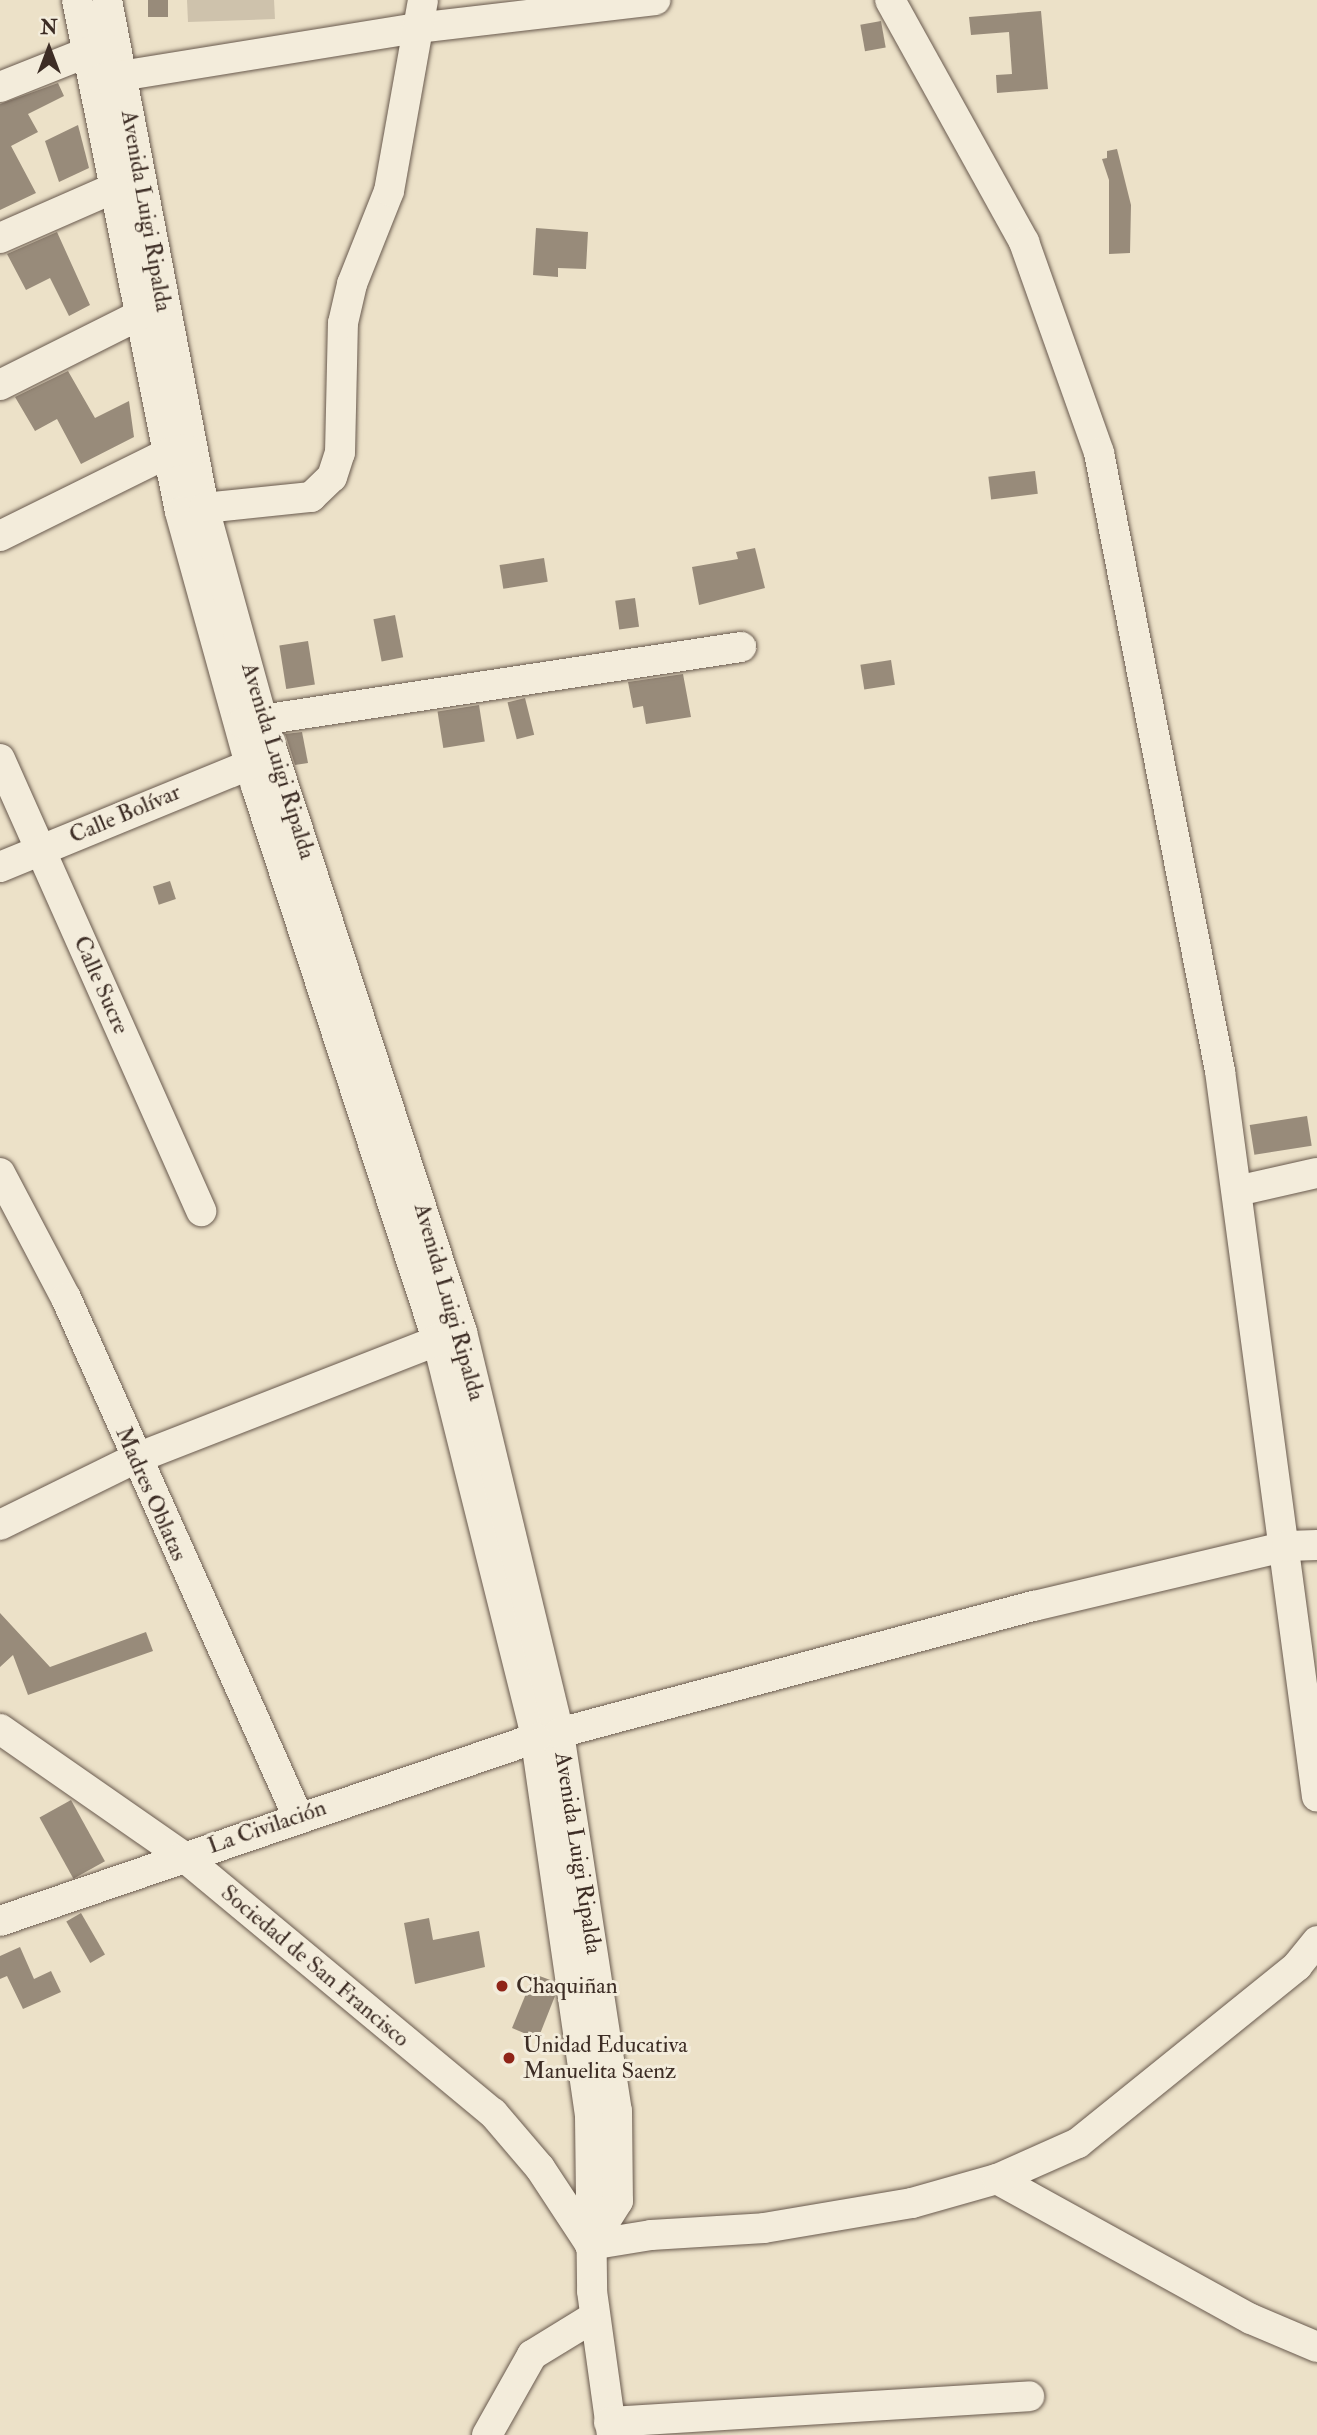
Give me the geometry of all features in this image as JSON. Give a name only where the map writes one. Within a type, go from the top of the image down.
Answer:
[{"type":"street","name":"Avenida Luigi Ripalda","points":[[77,0],[84,49],[140,315],[180,451],[251,721],[450,1336],[547,1736],[590,2117],[590,2245],[594,2317],[610,2429]]},
{"type":"street","name":"Avenida Luigi Ripalda","points":[[107,0],[180,451],[204,508],[251,721],[251,764],[450,1336]]},
{"type":"street","points":[[91,82],[420,14],[655,0]]},
{"type":"street","points":[[890,0],[1024,242],[1100,453],[1220,1071],[1286,1546],[1317,1797]]},
{"type":"street","points":[[204,508],[311,497],[331,477],[340,453],[343,323],[352,284],[389,191],[408,106],[420,14]]},
{"type":"street","points":[[0,86],[84,49],[115,44]]},
{"type":"street","points":[[0,238],[114,188]]},
{"type":"street","points":[[0,385],[140,315]]},
{"type":"street","points":[[0,536],[180,451]]},
{"type":"street","points":[[251,721],[741,648]]},
{"type":"street","name":"Calle Sucre","points":[[0,759],[201,1211]]},
{"type":"street","name":"Calle Bolívar","points":[[0,867],[251,764]]},
{"type":"street","name":"Madres Oblatas","points":[[0,1173],[66,1298],[134,1459],[298,1817]]},
{"type":"street","points":[[1237,1191],[1317,1173]]},
{"type":"street","points":[[0,1525],[134,1459],[450,1336]]},
{"type":"street","name":"La Civilación","points":[[0,1921],[298,1817],[547,1736],[1034,1606],[1286,1546],[1317,1545]]},
{"type":"street","name":"Sociedad de San Francisco","points":[[0,1729],[183,1856],[493,2113],[540,2168],[590,2245]]},
{"type":"street","points":[[590,2245],[651,2235],[764,2228],[912,2203],[998,2179],[1078,2143],[1297,1966],[1317,1943]]},
{"type":"street","points":[[998,2179],[1251,2319],[1317,2347]]},
{"type":"street","points":[[487,2435],[531,2355],[594,2317]]},
{"type":"street","points":[[610,2429],[1029,2396]]},
{"type":"shaded area","points":[[187,0],[274,0],[275,19],[188,22]]},
{"type":"building","points":[[148,0],[168,0],[168,17],[148,17]]},
{"type":"building","points":[[1041,11],[1048,89],[997,93],[996,75],[1012,74],[1009,32],[971,35],[969,17]]},
{"type":"building","points":[[881,21],[886,48],[865,51],[860,25]]},
{"type":"building","points":[[58,83],[64,96],[28,114],[38,132],[11,146],[36,193],[0,210],[0,104]]},
{"type":"building","points":[[78,125],[89,168],[59,182],[45,141]]},
{"type":"building","points":[[1117,149],[1131,205],[1130,253],[1109,254],[1109,180],[1102,159],[1107,158],[1107,151]]},
{"type":"building","points":[[536,228],[588,232],[586,269],[558,268],[558,277],[533,275]]},
{"type":"building","points":[[57,232],[90,305],[69,316],[50,278],[26,290],[7,254]]},
{"type":"building","points":[[68,371],[95,418],[129,401],[134,437],[81,464],[57,419],[35,431],[15,397]]},
{"type":"building","points":[[1035,471],[1038,494],[991,500],[988,477]]},
{"type":"building","points":[[755,548],[765,588],[699,605],[692,567],[738,559],[736,552]]},
{"type":"building","points":[[544,558],[548,582],[503,589],[500,565]]},
{"type":"building","points":[[635,598],[639,627],[619,630],[615,601]]},
{"type":"building","points":[[395,615],[403,657],[382,661],[373,619]]},
{"type":"building","points":[[308,641],[315,684],[286,689],[279,646]]},
{"type":"building","points":[[891,660],[895,685],[864,690],[860,665]]},
{"type":"building","points":[[683,674],[691,717],[646,724],[643,706],[633,708],[628,682]]},
{"type":"building","points":[[525,698],[534,735],[517,739],[508,702]]},
{"type":"building","points":[[479,705],[485,742],[443,748],[438,712]]},
{"type":"building","points":[[302,732],[308,763],[295,765],[285,734]]},
{"type":"building","points":[[170,881],[176,899],[159,905],[153,887]]},
{"type":"building","points":[[1307,1116],[1312,1146],[1254,1155],[1250,1125]]},
{"type":"building","points":[[0,1613],[50,1667],[146,1632],[153,1651],[28,1695],[13,1655],[0,1667]]},
{"type":"building","points":[[71,1800],[105,1861],[73,1879],[40,1817]]},
{"type":"building","points":[[81,1913],[105,1955],[90,1963],[66,1922]]},
{"type":"building","points":[[429,1918],[433,1940],[479,1931],[485,1967],[415,1984],[404,1923]]},
{"type":"building","points":[[20,1947],[34,1979],[51,1971],[61,1992],[23,2009],[7,1976],[0,1979],[0,1956]]},
{"type":"building","points":[[534,1974],[553,1981],[555,1996],[538,2039],[512,2028]]},
{"type":"place","name":"Chaquiñan","points":[[502,1986]]},
{"type":"place","name":"Unidad Educativa Manuelita Saenz","points":[[509,2058]]}]
